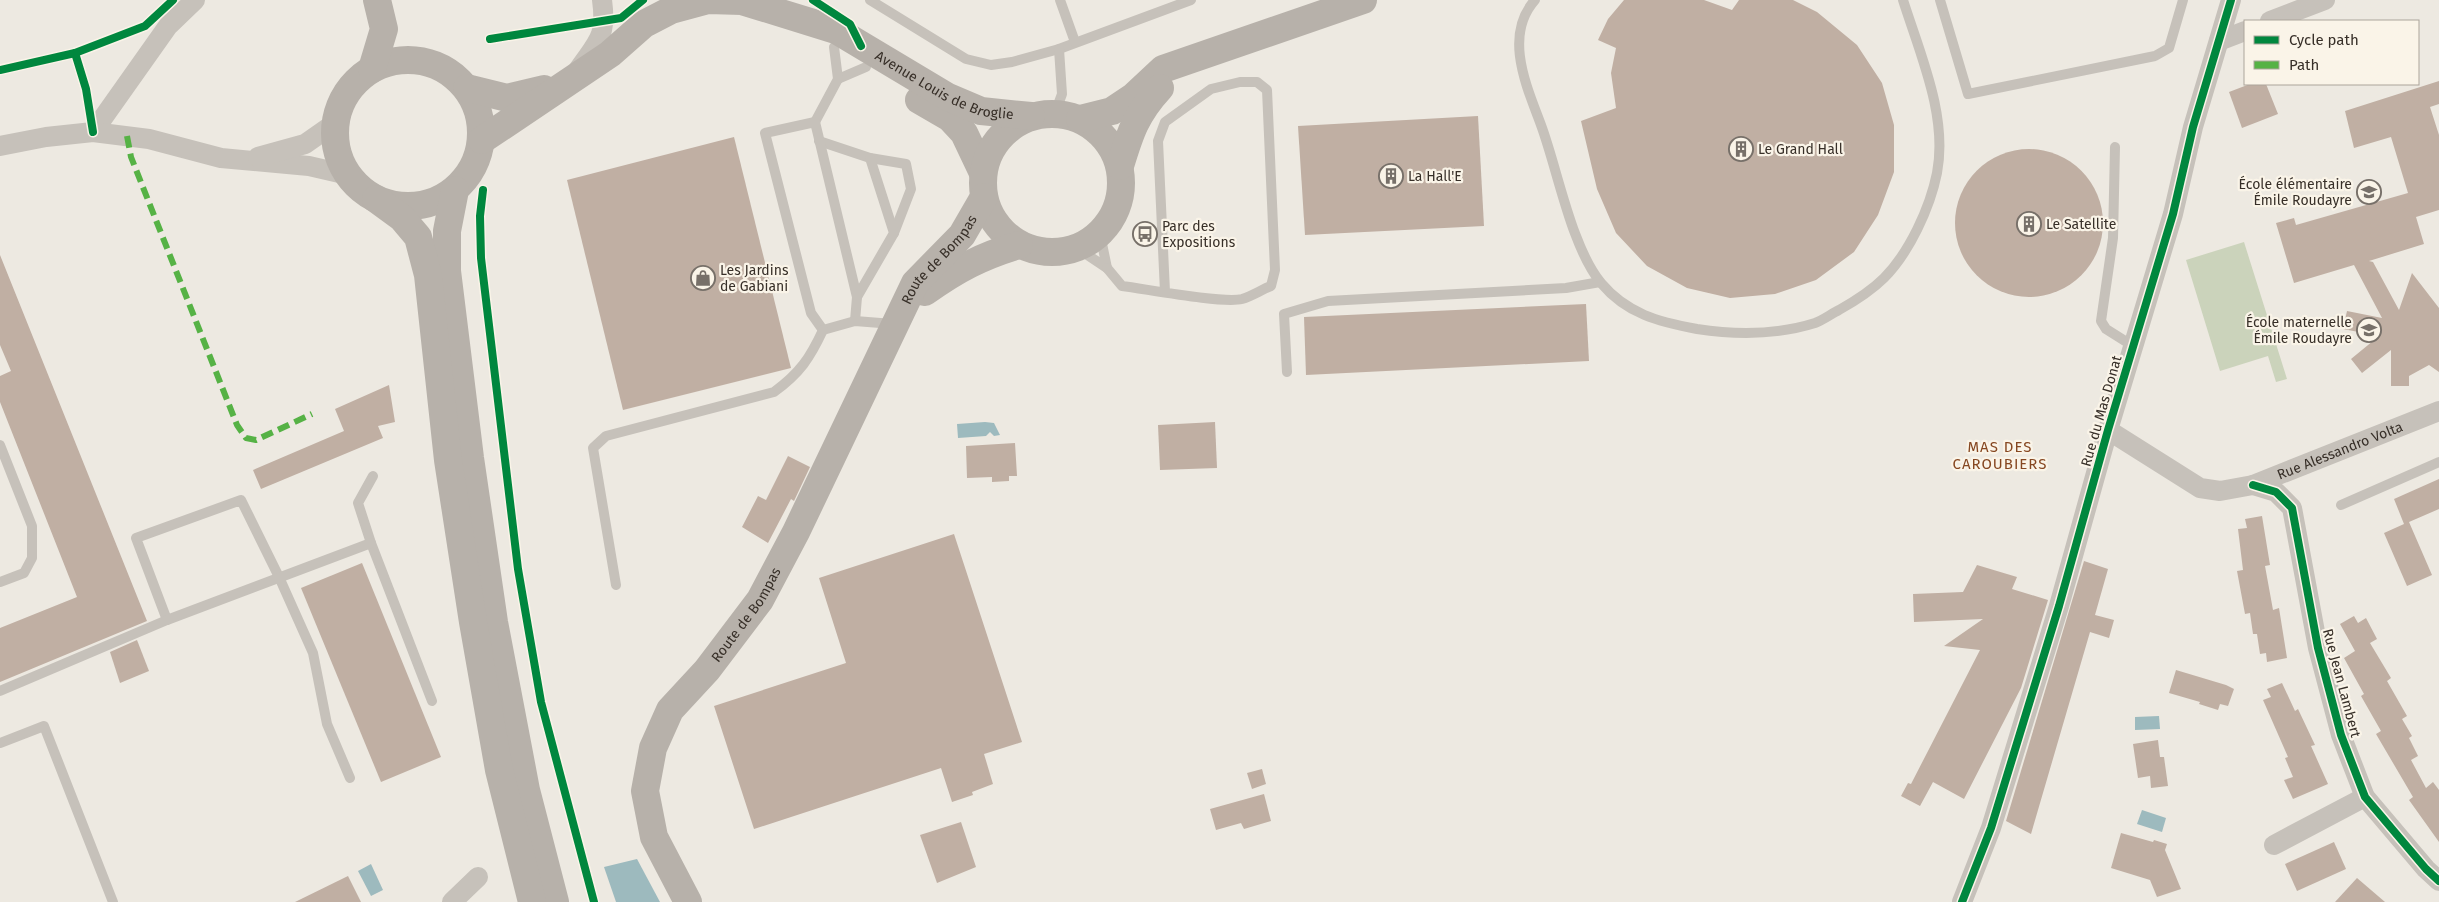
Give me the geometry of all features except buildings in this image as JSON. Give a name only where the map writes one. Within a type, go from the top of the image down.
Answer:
[{"type":"main road","points":[[372,69],[384,29],[377,0]]},
{"type":"main road","name":"Avenue Louis de Broglie","points":[[482,140],[610,54],[644,24],[671,10],[708,0],[741,1],[836,30],[948,97],[981,111],[1055,116]]},
{"type":"main road","points":[[1055,116],[1103,136],[1112,146],[1120,166],[1122,184],[1119,202],[1112,219],[1100,234],[1077,248],[1058,253],[1038,251],[1019,245],[990,216],[983,185],[988,154],[998,138],[1013,125],[1055,116],[1112,111],[1133,97],[1163,69],[1363,0]]},
{"type":"main road","name":"Avenue Louis de Broglie","points":[[777,12],[950,118],[964,134],[983,185]]},
{"type":"main road","points":[[384,29],[423,61]]},
{"type":"main road","points":[[376,199],[396,206],[417,206],[437,201],[455,190],[468,176],[478,159],[482,140],[482,122],[476,104],[467,88],[455,76],[440,66],[406,59],[388,62],[372,69],[354,83],[342,101],[335,123],[337,150],[348,175],[360,189],[402,218],[418,237],[428,275],[448,460],[473,622],[499,770],[532,902]]},
{"type":"main road","points":[[1120,166],[1129,136],[1142,108],[1169,78],[1196,59]]},
{"type":"main road","name":"Avenue Louis de Broglie","points":[[467,88],[508,98],[568,82]]},
{"type":"main road","name":"Route de Bompas","points":[[688,902],[654,837],[644,791],[653,748],[670,710],[707,670],[760,600],[796,532],[915,283],[962,235],[983,185]]},
{"type":"main road","points":[[455,190],[447,231],[448,271],[470,458],[494,622],[508,697],[526,790],[555,902]]},
{"type":"main road","name":"Route de Bompas","points":[[896,324],[924,293],[954,271],[983,256],[1019,245]]},
{"type":"street","points":[[93,132],[168,26],[196,0]]},
{"type":"street","points":[[568,82],[602,37],[605,22],[602,0]]},
{"type":"street","name":"Rue du Mas Donat","points":[[1962,902],[1990,828],[2059,606],[2108,430],[2173,214],[2193,127],[2231,0]]},
{"type":"street","points":[[2273,20],[2325,0]]},
{"type":"street","points":[[2219,41],[2244,31]]},
{"type":"street","points":[[249,160],[305,144],[335,123]]},
{"type":"street","points":[[0,146],[46,137],[93,132],[149,140],[221,158],[309,166],[348,175]]},
{"type":"street","name":"Rue Alessandro Volta","points":[[2108,430],[2200,488],[2220,492],[2253,485],[2439,411]]},
{"type":"street","name":"Rue Jean Lambert","points":[[2253,485],[2276,492],[2292,508],[2318,648],[2341,735],[2365,797],[2426,870],[2439,881]]},
{"type":"street","points":[[2274,845],[2365,797]]},
{"type":"street","points":[[452,902],[478,877]]},
{"type":"lane","points":[[870,0],[966,59],[990,65],[1059,49],[1191,0]]},
{"type":"lane","points":[[1060,0],[1075,42]]},
{"type":"lane","points":[[1535,0],[1523,20],[1518,44],[1524,79],[1545,136],[1577,240],[1600,282],[1635,312],[1668,324],[1748,334],[1783,330],[1817,322],[1854,301],[1884,278],[1906,247],[1925,214],[1937,172],[1940,134],[1931,90],[1903,0]]},
{"type":"lane","points":[[1940,0],[1968,94],[2155,56],[2169,48],[2183,0]]},
{"type":"lane","points":[[834,47],[838,79],[815,122],[857,297],[855,322]]},
{"type":"lane","points":[[1055,116],[1062,94],[1059,49]]},
{"type":"lane","points":[[838,79],[866,67]]},
{"type":"lane","points":[[1077,248],[1107,268],[1122,286],[1165,292],[1241,299],[1271,286],[1276,270],[1267,90],[1257,82],[1240,82],[1211,89],[1165,122],[1158,141],[1165,292]]},
{"type":"lane","points":[[815,122],[765,133],[811,313],[823,330]]},
{"type":"lane","points":[[819,140],[870,158],[906,164],[911,189],[894,233],[857,297]]},
{"type":"lane","points":[[2115,147],[2113,238],[2101,322],[2106,329],[2133,346]]},
{"type":"lane","points":[[870,158],[894,233]]},
{"type":"lane","points":[[1100,234],[1107,268]]},
{"type":"lane","points":[[1287,372],[1284,314],[1328,301],[1566,288],[1600,282]]},
{"type":"lane","points":[[823,330],[855,322],[896,324]]},
{"type":"lane","points":[[616,585],[593,448],[606,436],[774,392],[795,377],[814,349],[823,330]]},
{"type":"lane","points":[[0,445],[32,526],[32,558],[24,574],[0,582]]},
{"type":"lane","points":[[2340,505],[2439,462]]},
{"type":"lane","points":[[373,476],[358,503],[371,544],[432,701]]},
{"type":"lane","points":[[167,620],[136,538],[241,500],[279,577],[313,653],[327,724],[350,778]]},
{"type":"lane","points":[[0,691],[167,620],[371,544]]},
{"type":"lane","points":[[0,742],[44,726],[113,902]]},
{"type":"green space","points":[[2244,242],[2287,379],[2276,382],[2268,356],[2220,371],[2186,260]]},
{"type":"water","points":[[994,423],[1000,435],[994,436],[990,432],[986,436],[958,438],[957,424]]},
{"type":"water","points":[[2159,716],[2160,729],[2135,730],[2135,717]]},
{"type":"water","points":[[2142,810],[2166,818],[2162,832],[2137,824]]},
{"type":"water","points":[[637,859],[660,902],[616,902],[604,867]]},
{"type":"water","points":[[371,864],[383,890],[371,896],[358,871]]},
{"type":"marked path","points":[[127,136],[131,157],[237,425],[246,438],[256,440],[312,414]]},
{"type":"cycle path","points":[[0,70],[75,53],[145,26],[173,0]]},
{"type":"cycle path","points":[[490,39],[621,18],[643,0]]},
{"type":"cycle path","points":[[813,0],[850,24],[861,46]]},
{"type":"cycle path","points":[[1962,902],[1991,828],[2059,606],[2108,430],[2173,214],[2193,127],[2231,0]]},
{"type":"cycle path","points":[[75,53],[86,89],[93,132]]},
{"type":"cycle path","points":[[483,190],[480,216],[481,258],[518,569],[541,702],[594,902]]},
{"type":"cycle path","points":[[2253,485],[2276,492],[2292,508],[2318,648],[2341,735],[2365,797],[2426,869],[2439,881]]},
{"type":"place","name":"Le Grand Hall","points":[[1741,149]]},
{"type":"place","name":"La Hall'E","points":[[1391,176]]},
{"type":"place","name":"École élémentaire Émile Roudayre","points":[[2369,192]]},
{"type":"place","name":"Le Satellite","points":[[2029,224]]},
{"type":"place","name":"Parc des Expositions","points":[[1145,234]]},
{"type":"place","name":"Les Jardins de Gabiani","points":[[703,278]]},
{"type":"place","name":"École maternelle Émile Roudayre","points":[[2369,330]]},
{"type":"district","name":"MAS DES CAROUBIERS","points":[[2000,456]]}]
